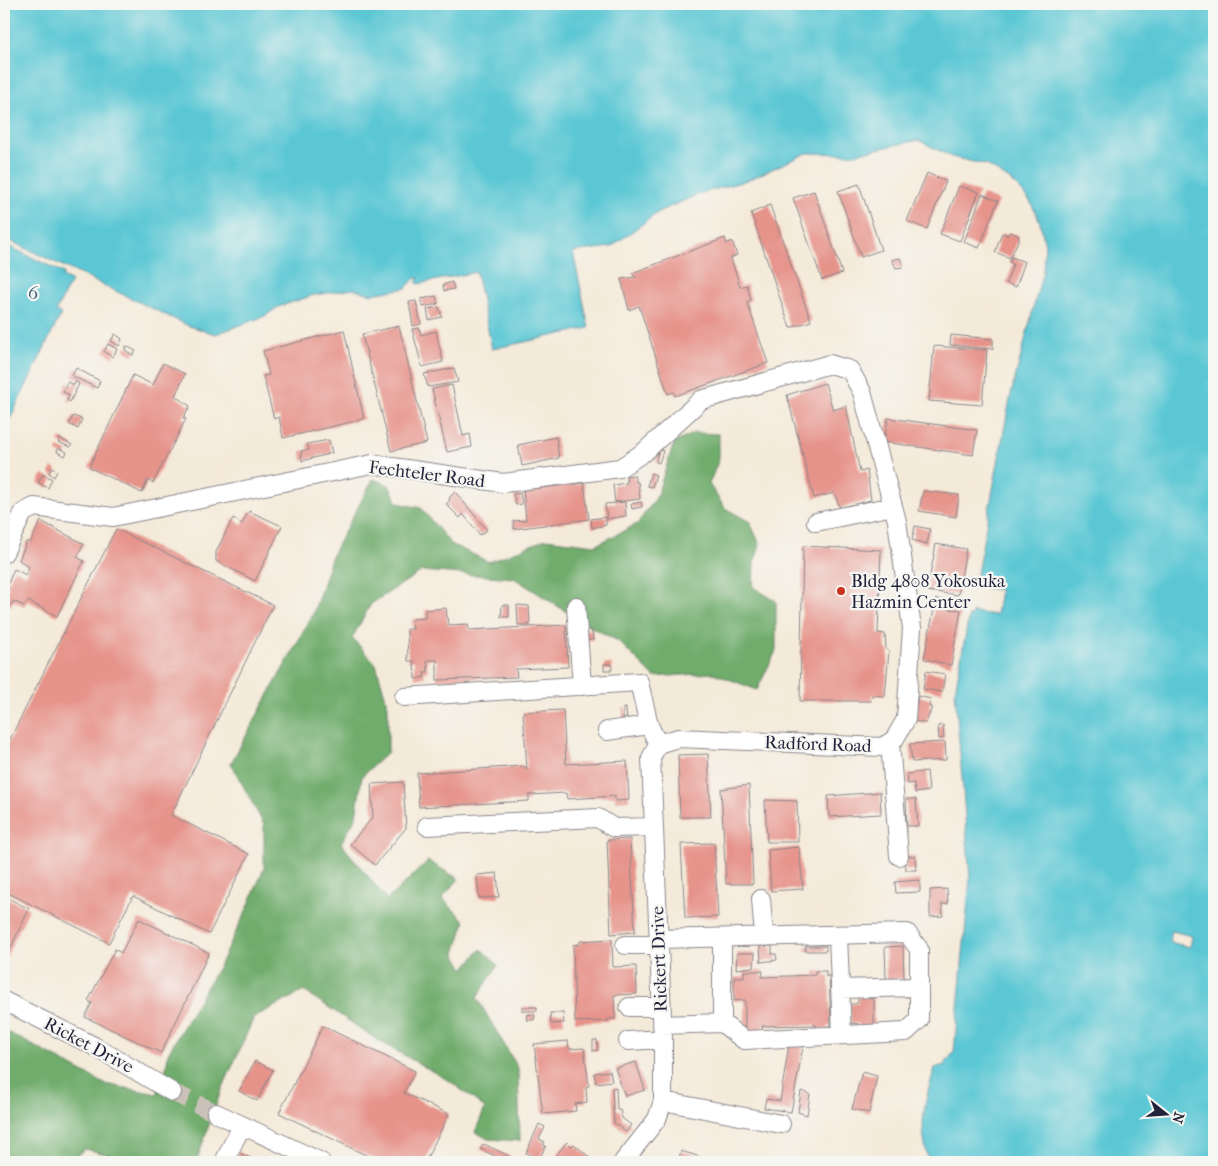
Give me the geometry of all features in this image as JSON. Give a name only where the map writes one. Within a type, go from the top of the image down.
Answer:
[{"type":"street","name":"Fechteler Road","points":[[4,553],[23,513],[34,507],[113,517],[372,464],[503,483],[620,468],[644,452],[701,400],[830,364],[850,370]]},
{"type":"street","name":"Radford Road","points":[[658,744],[678,738],[882,746],[894,740],[906,719],[912,628],[892,506],[862,392],[850,370]]},
{"type":"street","points":[[816,522],[892,506]]},
{"type":"street","points":[[576,606],[582,686]]},
{"type":"street","points":[[404,697],[639,682],[649,725],[658,744]]},
{"type":"street","points":[[606,731],[649,725]]},
{"type":"street","points":[[890,742],[899,856]]},
{"type":"street","name":"Rickert Drive","points":[[622,1162],[657,1119],[663,1102],[663,1032],[651,758],[658,744]]},
{"type":"street","points":[[427,826],[598,818],[614,828],[654,827]]},
{"type":"street","points":[[761,899],[764,937]]},
{"type":"street","points":[[625,945],[722,938],[907,933],[919,949],[918,1020],[906,1032],[744,1040],[722,1024],[663,1032],[628,1041]]},
{"type":"street","points":[[838,935],[842,1035]]},
{"type":"street","points":[[722,938],[722,1024]]},
{"type":"street","points":[[840,989],[919,987]]},
{"type":"street","name":"Ricket Drive","points":[[4,1001],[94,1046],[172,1092]]},
{"type":"street","points":[[629,1007],[662,1007]]},
{"type":"street","points":[[663,1102],[782,1124]]},
{"type":"street","points":[[216,1113],[321,1162]]},
{"type":"street","points":[[224,1162],[242,1125]]},
{"type":"green space","points":[[694,433],[719,434],[719,459],[709,484],[725,508],[750,522],[760,545],[754,563],[753,587],[776,601],[776,651],[757,690],[713,673],[654,677],[618,641],[587,625],[514,578],[422,571],[371,604],[352,638],[376,664],[388,706],[388,752],[362,776],[356,817],[341,843],[387,900],[428,861],[459,879],[442,898],[465,921],[455,953],[464,969],[481,949],[498,965],[477,998],[518,1068],[520,1141],[488,1139],[475,1132],[485,1108],[451,1082],[379,1041],[304,991],[254,1017],[220,1094],[196,1162],[139,1162],[85,1149],[69,1162],[4,1162],[4,1030],[105,1084],[157,1094],[166,1069],[168,1053],[220,964],[247,909],[264,868],[264,825],[231,763],[313,614],[332,555],[373,479],[389,485],[398,503],[421,508],[451,544],[489,562],[546,539],[596,545],[637,524],[656,498],[674,443]]},
{"type":"water","points":[[4,4],[1214,4],[1214,1162],[929,1162],[926,1149],[923,1125],[925,1103],[931,1080],[935,1068],[944,1065],[954,1052],[970,878],[955,691],[969,616],[972,616],[972,612],[996,615],[1000,590],[973,586],[975,582],[973,580],[976,579],[1011,394],[1043,271],[1045,245],[1040,222],[1030,201],[1014,183],[987,165],[952,157],[918,140],[854,154],[807,153],[748,180],[702,193],[660,211],[611,247],[573,252],[589,328],[492,349],[476,272],[418,284],[416,282],[419,278],[415,278],[406,288],[372,294],[353,289],[314,295],[278,307],[265,316],[216,334],[189,326],[4,238]],"holes":[[[1172,931],[1192,936],[1190,947],[1169,942]]]},
{"type":"water","name":"6","points":[[4,244],[64,273],[62,277],[71,281],[56,311],[61,314],[4,431]]},
{"type":"building","points":[[927,173],[946,181],[927,229],[907,221]]},
{"type":"building","points":[[859,184],[881,250],[861,257],[838,191]]},
{"type":"building","points":[[959,186],[979,192],[960,241],[940,234]]},
{"type":"building","points":[[814,191],[842,273],[822,280],[793,198]]},
{"type":"building","points":[[982,194],[998,201],[979,248],[964,242]]},
{"type":"building","points":[[770,205],[811,321],[790,328],[751,213]]},
{"type":"building","points":[[1009,232],[1018,235],[1019,239],[1010,258],[995,252],[1002,233],[1008,235]]},
{"type":"building","points":[[725,238],[727,244],[732,241],[737,255],[731,258],[740,287],[747,285],[751,300],[747,302],[768,363],[675,396],[674,392],[668,394],[639,306],[629,310],[621,279],[636,277],[632,273]]},
{"type":"building","points":[[1012,257],[1025,262],[1016,287],[1006,283],[1013,264],[1009,262]]},
{"type":"building","points":[[900,258],[903,267],[896,268],[892,260]]},
{"type":"building","points":[[452,282],[454,289],[444,291],[443,285]]},
{"type":"building","points":[[436,296],[438,304],[423,307],[421,299]]},
{"type":"building","points":[[416,301],[421,324],[413,326],[409,302]]},
{"type":"building","points":[[439,307],[442,317],[429,320],[427,309]]},
{"type":"building","points":[[399,326],[427,443],[391,451],[362,334]]},
{"type":"building","points":[[419,328],[421,335],[436,331],[443,362],[422,367],[412,329]]},
{"type":"building","points":[[344,330],[364,419],[283,438],[279,417],[274,419],[263,376],[269,375],[263,351]]},
{"type":"building","points":[[115,334],[122,339],[119,346],[111,341]]},
{"type":"building","points":[[951,335],[993,339],[993,349],[950,345]]},
{"type":"building","points":[[108,344],[117,349],[113,357],[104,352]]},
{"type":"building","points":[[126,346],[136,351],[133,355],[125,350]]},
{"type":"building","points":[[934,346],[987,350],[982,405],[929,401]]},
{"type":"building","points":[[163,363],[185,374],[175,396],[190,406],[183,418],[186,419],[153,483],[148,480],[142,493],[89,467],[133,375],[153,385]]},
{"type":"building","points":[[76,368],[100,381],[97,388],[72,376]]},
{"type":"building","points":[[454,368],[458,382],[428,387],[424,374]]},
{"type":"building","points":[[76,381],[79,384],[70,402],[67,400],[70,395],[63,392],[67,382],[74,385]]},
{"type":"building","points":[[825,383],[833,410],[846,406],[860,472],[867,470],[871,500],[840,508],[834,493],[814,498],[787,395]]},
{"type":"building","points":[[452,385],[463,436],[470,434],[472,447],[447,452],[432,389]]},
{"type":"building","points":[[73,416],[82,419],[78,429],[69,424]]},
{"type":"building","points":[[888,418],[977,430],[973,455],[884,442]]},
{"type":"building","points":[[556,437],[559,458],[522,466],[518,445]]},
{"type":"building","points":[[60,438],[72,445],[70,447],[58,442]]},
{"type":"building","points":[[329,440],[332,453],[302,461],[301,451],[309,450],[307,444]]},
{"type":"building","points":[[58,448],[67,452],[65,456],[57,452]]},
{"type":"building","points":[[659,449],[663,451],[659,463],[656,462]]},
{"type":"building","points":[[52,467],[57,471],[54,477],[49,473]]},
{"type":"building","points":[[651,473],[656,475],[652,487],[647,486]]},
{"type":"building","points":[[43,474],[52,479],[48,488],[38,483]]},
{"type":"building","points":[[634,475],[636,482],[638,482],[640,499],[615,502],[613,485],[627,483],[626,476]]},
{"type":"building","points":[[584,483],[589,519],[514,529],[513,521],[526,520],[523,490]]},
{"type":"building","points":[[923,491],[959,495],[956,517],[919,511]]},
{"type":"building","points":[[455,492],[487,530],[480,535],[463,514],[460,518],[446,504]]},
{"type":"building","points":[[520,493],[522,504],[516,505],[513,494]]},
{"type":"building","points":[[625,502],[626,516],[607,519],[605,504]]},
{"type":"building","points":[[641,502],[642,507],[632,509],[631,504]]},
{"type":"building","points":[[249,511],[282,526],[255,581],[216,561],[216,552],[233,518],[242,524]]},
{"type":"building","points":[[606,517],[606,525],[592,528],[591,519]]},
{"type":"building","points":[[41,521],[84,544],[77,557],[84,561],[57,616],[28,601],[24,606],[13,601],[11,606],[4,603],[4,597],[9,587],[7,586],[14,569],[26,575],[29,567],[19,560],[27,541],[30,543]]},
{"type":"building","points":[[915,526],[930,529],[927,544],[912,540]]},
{"type":"building","points":[[116,529],[273,605],[171,815],[249,854],[209,934],[133,896],[109,943],[4,891],[4,751]]},
{"type":"building","points":[[936,544],[966,549],[958,595],[927,591]]},
{"type":"building","name":"Bldg 4808 Yokosuka Hazmin Center","points":[[803,546],[881,550],[878,633],[885,634],[886,649],[889,651],[885,696],[872,695],[871,701],[800,701]]},
{"type":"building","points":[[936,599],[949,601],[948,609],[961,610],[951,665],[924,659]]},
{"type":"building","points":[[502,605],[509,605],[509,617],[501,617]]},
{"type":"building","points":[[517,605],[529,606],[530,625],[518,625]]},
{"type":"building","points":[[446,608],[448,625],[468,624],[469,630],[566,625],[568,667],[516,669],[517,677],[437,680],[437,660],[427,660],[428,672],[424,672],[425,677],[415,679],[414,661],[408,661],[407,629],[413,629],[412,619],[425,618],[425,610]]},
{"type":"building","points":[[585,629],[592,630],[593,640],[585,640]]},
{"type":"building","points":[[604,664],[612,664],[612,670],[604,670]]},
{"type":"building","points":[[926,671],[945,674],[942,692],[923,689]]},
{"type":"building","points":[[918,696],[931,699],[929,707],[932,707],[926,723],[914,721]]},
{"type":"building","points":[[623,708],[626,708],[627,723],[623,724]]},
{"type":"building","points":[[563,710],[566,764],[627,761],[629,800],[615,801],[615,796],[567,799],[566,793],[529,795],[529,801],[419,807],[417,773],[524,766],[527,769],[523,712]]},
{"type":"building","points":[[943,725],[944,738],[939,739],[938,726]]},
{"type":"building","points":[[945,742],[946,760],[912,762],[910,744]]},
{"type":"building","points":[[708,754],[711,817],[680,817],[678,755]]},
{"type":"building","points":[[927,771],[929,791],[915,793],[914,783],[908,784],[907,774]]},
{"type":"building","points":[[403,782],[406,828],[375,865],[350,844],[373,817],[371,784]]},
{"type":"building","points":[[749,785],[753,884],[726,884],[721,789]]},
{"type":"building","points":[[880,792],[881,814],[829,817],[828,796]]},
{"type":"building","points":[[906,799],[916,799],[918,826],[907,826]]},
{"type":"building","points":[[765,800],[797,801],[798,842],[767,842]]},
{"type":"building","points":[[630,839],[635,932],[611,934],[607,840]]},
{"type":"building","points":[[714,843],[718,917],[685,918],[681,844]]},
{"type":"building","points":[[799,847],[803,889],[771,891],[768,850]]},
{"type":"building","points":[[905,856],[915,856],[916,870],[906,870]]},
{"type":"building","points":[[497,873],[499,897],[479,898],[477,875]]},
{"type":"building","points":[[920,880],[920,892],[896,893],[895,882]]},
{"type":"building","points":[[947,889],[948,904],[942,904],[943,916],[930,917],[930,890]]},
{"type":"building","points":[[4,896],[29,909],[4,962]]},
{"type":"building","points":[[139,919],[209,953],[161,1053],[85,1017],[92,1003],[88,1001],[115,949],[121,953]]},
{"type":"building","points":[[612,939],[613,967],[636,966],[637,994],[614,995],[615,1019],[575,1022],[573,945],[580,944],[580,941]]},
{"type":"building","points":[[760,946],[772,946],[772,954],[776,954],[777,960],[761,962]]},
{"type":"building","points":[[806,946],[826,946],[826,951],[805,951]]},
{"type":"building","points":[[903,946],[904,979],[886,979],[885,947]]},
{"type":"building","points":[[737,953],[755,953],[754,967],[736,969]]},
{"type":"building","points":[[744,971],[763,971],[762,977],[815,975],[815,971],[826,971],[826,977],[829,975],[831,1026],[828,1026],[828,1029],[816,1029],[816,1025],[762,1026],[764,1032],[745,1032],[745,1000],[734,1001],[734,977],[744,977]]},
{"type":"building","points":[[870,995],[870,999],[874,998],[874,1027],[859,1028],[859,1024],[851,1023],[850,1005],[858,1003],[858,996]]},
{"type":"building","points":[[522,1007],[537,1007],[537,1011],[522,1011]]},
{"type":"building","points":[[550,1013],[563,1013],[564,1023],[551,1024]]},
{"type":"building","points":[[528,1014],[535,1015],[534,1020],[527,1020]]},
{"type":"building","points":[[323,1026],[415,1071],[404,1093],[449,1114],[425,1162],[380,1162],[279,1113]]},
{"type":"building","points":[[593,1040],[597,1040],[598,1050],[593,1051]]},
{"type":"building","points":[[568,1041],[569,1049],[584,1048],[589,1086],[586,1087],[587,1102],[575,1104],[576,1111],[543,1114],[534,1044]]},
{"type":"building","points":[[789,1045],[803,1047],[791,1112],[764,1108],[766,1099],[780,1101]]},
{"type":"building","points":[[255,1061],[273,1070],[257,1101],[239,1091]]},
{"type":"building","points":[[636,1062],[645,1090],[625,1096],[615,1068]]},
{"type":"building","points":[[610,1071],[612,1081],[596,1083],[594,1073]]},
{"type":"building","points":[[862,1072],[877,1076],[869,1113],[852,1109]]},
{"type":"building","points":[[616,1087],[617,1110],[620,1110],[622,1118],[631,1125],[626,1132],[614,1123],[612,1088]]},
{"type":"building","points":[[801,1091],[810,1094],[807,1115],[798,1112]]},
{"type":"building","points":[[539,1124],[545,1127],[539,1139],[545,1142],[543,1145],[546,1146],[539,1159],[526,1153]]},
{"type":"building","points":[[567,1142],[571,1146],[574,1144],[595,1162],[560,1162],[554,1158]]},
{"type":"building","points":[[484,1144],[511,1157],[508,1162],[480,1149]]},
{"type":"building","points":[[681,1151],[717,1162],[678,1162]]},
{"type":"building","points":[[238,1152],[259,1162],[234,1162]]},
{"type":"building","points":[[829,1157],[843,1162],[827,1162]]},
{"type":"tunnel","points":[[172,1092],[216,1113]]},
{"type":"place","name":"Bldg 4808 Yokosuka Hazmin Center","points":[[841,591]]}]
